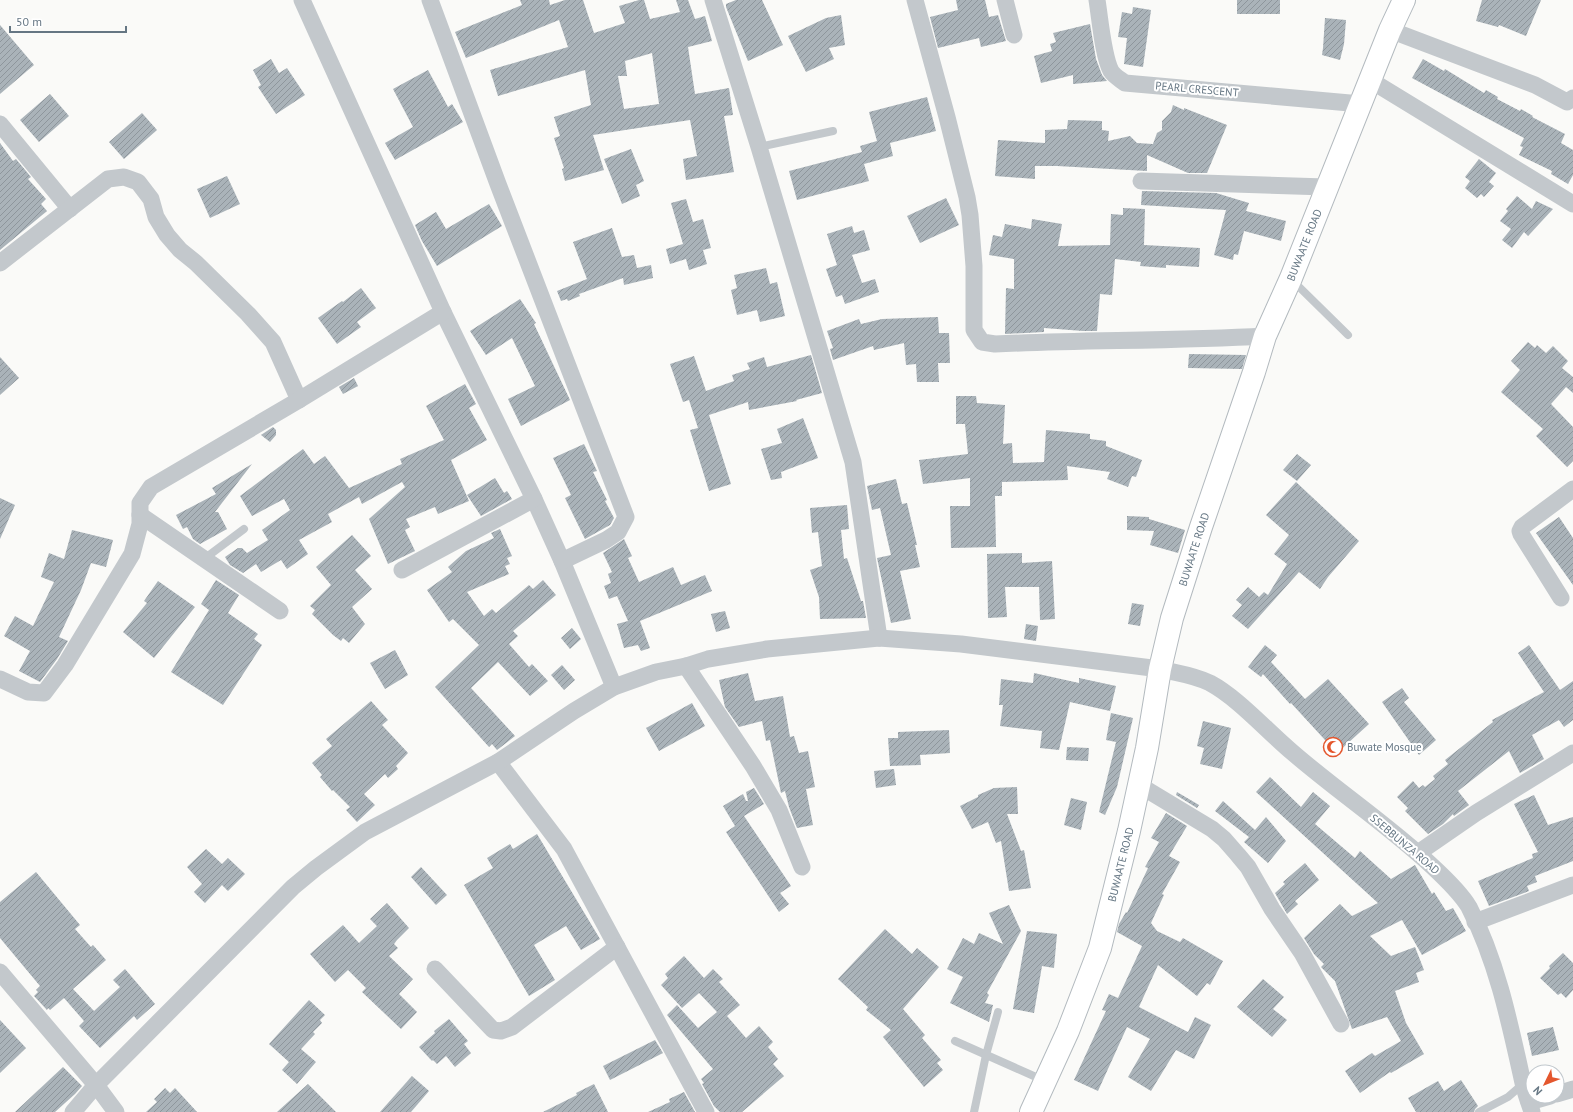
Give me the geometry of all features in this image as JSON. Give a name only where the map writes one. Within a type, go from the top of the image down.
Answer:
[{"type":"street","points":[[302,0],[444,312],[534,499],[562,561],[614,687]]},
{"type":"street","points":[[430,0],[498,184],[626,517],[618,532],[606,540],[562,561]]},
{"type":"street","points":[[713,0],[759,147],[853,462],[879,638]]},
{"type":"street","points":[[915,0],[967,197],[974,266],[974,330],[982,342],[995,344],[1186,340],[1265,336]]},
{"type":"street","points":[[1005,0],[1014,35]]},
{"type":"street","name":"PEARL CRESCENT","points":[[1097,0],[1106,56],[1111,71],[1116,77],[1125,83],[1360,104]]},
{"type":"street","name":"BUWAATE ROAD","points":[[1031,1112],[1079,1004],[1100,948],[1139,785],[1147,748],[1160,669],[1177,604],[1201,527],[1265,336],[1291,278],[1326,187],[1390,30],[1404,0]]},
{"type":"street","points":[[1390,30],[1535,85],[1567,102],[1573,98]]},
{"type":"street","points":[[1370,80],[1573,204]]},
{"type":"street","points":[[0,124],[70,209]]},
{"type":"street","points":[[0,263],[108,179],[124,176],[138,182],[151,199],[156,217],[167,235],[180,250],[196,263],[248,314],[273,342],[299,400]]},
{"type":"street","points":[[1141,181],[1326,187]]},
{"type":"street","points":[[0,678],[28,692],[44,693],[65,665],[132,554],[140,524],[140,503],[151,487],[444,312]]},
{"type":"street","points":[[1561,598],[1520,531],[1522,526],[1570,494]]},
{"type":"street","points":[[402,570],[534,499]]},
{"type":"street","points":[[140,515],[280,611]]},
{"type":"street","name":"SSEBBUNZA ROAD","points":[[73,1112],[96,1085],[293,887],[365,832],[498,762],[574,711],[614,687],[656,672],[686,666],[708,659],[767,649],[879,638],[961,644],[1160,669],[1190,676],[1210,683],[1229,696],[1324,780],[1418,853],[1448,881],[1468,906],[1497,978],[1530,1107]]},
{"type":"street","points":[[686,666],[753,766],[779,810],[802,866]]},
{"type":"street","points":[[1418,853],[1476,813],[1573,753]]},
{"type":"street","points":[[498,762],[564,849],[706,1112]]},
{"type":"street","points":[[1139,785],[1212,829],[1224,839],[1238,855],[1248,867],[1272,909],[1302,953],[1341,1024]]},
{"type":"street","points":[[1475,922],[1573,885]]},
{"type":"street","points":[[435,969],[493,1030],[502,1031],[512,1027],[617,947]]},
{"type":"street","points":[[0,972],[96,1085],[116,1112]]},
{"type":"lane","points":[[759,147],[833,132]]},
{"type":"lane","points":[[1291,278],[1348,335]]},
{"type":"lane","points":[[204,559],[244,529]]},
{"type":"lane","points":[[974,1112],[986,1055],[998,1012]]},
{"type":"lane","points":[[955,1041],[1046,1081]]},
{"type":"lane","points":[[1478,1112],[1508,1097],[1523,1084]]},
{"type":"building","points":[[520,0],[549,0],[550,5],[565,0],[583,0],[594,33],[625,23],[619,6],[644,0],[650,19],[680,12],[676,0],[688,0],[695,19],[705,16],[712,41],[688,47],[695,94],[729,88],[733,115],[724,116],[734,172],[686,180],[683,159],[697,156],[690,120],[593,135],[604,170],[565,181],[562,169],[564,168],[554,138],[560,136],[554,117],[591,105],[585,70],[498,96],[490,70],[568,47],[559,20],[466,58],[455,32],[522,5]],"holes":[[[652,53],[659,104],[624,109],[618,76],[627,76],[625,61]]]},
{"type":"building","points":[[736,0],[762,0],[783,45],[748,61],[726,7],[726,4]]},
{"type":"building","points":[[956,0],[985,0],[989,17],[998,15],[1006,41],[981,47],[979,38],[938,48],[930,17],[958,10]]},
{"type":"building","points":[[1237,0],[1280,0],[1280,14],[1237,14]]},
{"type":"building","points":[[1482,0],[1541,0],[1526,36],[1499,25],[1498,27],[1476,21]]},
{"type":"building","points":[[1133,7],[1151,10],[1143,67],[1124,64],[1127,38],[1118,37],[1122,12],[1132,14]]},
{"type":"building","points":[[841,15],[845,45],[829,48],[834,59],[806,72],[788,36],[826,18]]},
{"type":"building","points":[[1325,18],[1346,20],[1344,44],[1340,60],[1322,55]]},
{"type":"building","points":[[1090,24],[1096,59],[1102,75],[1107,81],[1073,84],[1073,75],[1041,83],[1034,56],[1052,51],[1050,44],[1056,42],[1053,33]]},
{"type":"building","points":[[0,25],[34,65],[0,94]]},
{"type":"building","points":[[271,59],[279,73],[287,68],[305,95],[276,114],[258,87],[261,85],[253,70]]},
{"type":"building","points":[[1423,59],[1444,71],[1445,69],[1484,93],[1486,90],[1498,97],[1497,99],[1520,111],[1521,109],[1533,116],[1532,117],[1565,134],[1561,143],[1573,150],[1573,175],[1568,184],[1551,174],[1552,171],[1519,155],[1523,147],[1520,146],[1524,138],[1412,78]]},
{"type":"building","points":[[428,70],[448,107],[452,104],[463,122],[395,160],[385,143],[413,127],[393,89]]},
{"type":"building","points":[[50,94],[69,116],[39,142],[20,120]]},
{"type":"building","points":[[927,97],[936,131],[890,143],[893,156],[864,164],[869,181],[797,200],[789,171],[862,152],[860,146],[877,141],[869,112]]},
{"type":"building","points":[[1173,105],[1227,125],[1207,173],[1188,173],[1147,155],[1147,171],[1035,166],[1035,179],[995,176],[998,140],[1045,143],[1045,130],[1067,129],[1068,120],[1102,121],[1102,130],[1109,131],[1108,141],[1130,136],[1137,143],[1153,144],[1157,133],[1162,130],[1162,121],[1171,112]]},
{"type":"building","points":[[142,113],[157,130],[124,159],[109,142]]},
{"type":"building","points":[[0,143],[13,161],[16,159],[31,177],[28,179],[46,199],[41,204],[47,211],[0,250]]},
{"type":"building","points":[[631,149],[644,181],[636,185],[640,196],[622,204],[604,159]]},
{"type":"building","points":[[1479,159],[1496,173],[1489,182],[1494,186],[1484,197],[1481,194],[1477,198],[1465,188],[1470,181],[1465,177]]},
{"type":"building","points":[[227,176],[240,204],[210,218],[197,189]]},
{"type":"building","points":[[1142,191],[1216,193],[1249,203],[1246,211],[1286,221],[1281,241],[1244,231],[1238,255],[1234,254],[1233,260],[1214,255],[1226,210],[1141,205]]},
{"type":"building","points":[[1517,196],[1532,209],[1536,201],[1553,209],[1528,236],[1524,232],[1512,248],[1502,240],[1511,229],[1500,221],[1508,211],[1506,209]]},
{"type":"building","points":[[946,198],[959,225],[920,243],[907,216]]},
{"type":"building","points":[[686,199],[693,222],[703,219],[711,248],[703,250],[707,264],[689,270],[686,259],[670,264],[666,249],[683,244],[671,203]]},
{"type":"building","points":[[489,204],[502,226],[437,266],[422,241],[415,225],[436,212],[446,229]]},
{"type":"building","points":[[1123,208],[1145,209],[1144,245],[1200,248],[1199,267],[1166,265],[1166,268],[1140,266],[1141,262],[1115,259],[1112,295],[1100,294],[1097,331],[1044,328],[1044,332],[1005,334],[1006,288],[1014,289],[1014,259],[989,255],[993,235],[1002,237],[1005,224],[1031,229],[1032,219],[1062,224],[1058,246],[1110,245],[1111,214],[1123,215]]},
{"type":"building","points":[[852,226],[854,233],[864,230],[870,250],[852,255],[862,283],[875,279],[879,292],[845,304],[842,295],[836,297],[826,269],[837,265],[827,234]]},
{"type":"building","points":[[612,228],[622,257],[634,255],[637,268],[651,265],[653,278],[624,285],[623,278],[579,294],[580,296],[568,301],[567,299],[561,301],[557,291],[587,279],[573,242]]},
{"type":"building","points":[[766,268],[770,284],[777,282],[785,316],[760,322],[757,310],[737,315],[731,290],[737,288],[734,275]]},
{"type":"building","points":[[361,288],[376,308],[357,322],[361,327],[337,344],[318,318]]},
{"type":"building","points":[[520,299],[536,323],[534,324],[570,400],[521,426],[508,399],[535,386],[512,338],[486,355],[470,331]]},
{"type":"building","points":[[938,317],[939,333],[949,333],[950,363],[938,363],[939,382],[917,382],[916,364],[906,365],[904,343],[874,350],[873,346],[833,360],[830,349],[833,348],[827,331],[859,319],[861,324],[882,319]]},
{"type":"building","points":[[1528,342],[1535,348],[1537,345],[1546,353],[1553,346],[1568,361],[1562,368],[1573,377],[1573,393],[1566,387],[1551,404],[1573,427],[1573,461],[1567,467],[1536,436],[1543,429],[1501,392],[1520,370],[1511,361]]},
{"type":"building","points":[[1189,354],[1246,355],[1242,369],[1188,368]]},
{"type":"building","points":[[811,355],[822,393],[796,400],[797,401],[749,410],[748,402],[709,415],[731,484],[709,491],[690,430],[698,428],[689,400],[683,402],[670,364],[694,356],[706,391],[734,381],[732,375],[750,369],[747,363],[764,357],[767,367]]},
{"type":"building","points":[[0,357],[19,378],[0,395]]},
{"type":"building","points":[[354,378],[358,386],[343,394],[339,387]]},
{"type":"building","points":[[465,384],[476,404],[469,408],[487,440],[451,460],[469,501],[438,514],[435,507],[406,519],[410,527],[405,530],[415,551],[388,564],[369,519],[405,487],[402,482],[362,504],[359,497],[328,514],[332,522],[299,540],[308,554],[287,569],[281,560],[261,572],[256,564],[243,573],[230,565],[225,557],[238,548],[242,548],[247,553],[268,540],[262,530],[290,510],[284,499],[252,516],[240,496],[303,449],[314,464],[325,456],[349,488],[402,464],[400,459],[444,440],[426,406]]},
{"type":"building","points":[[956,396],[976,396],[977,403],[1005,405],[1003,444],[1012,443],[1013,463],[1044,462],[1046,430],[1090,434],[1090,439],[1106,441],[1106,446],[1142,460],[1136,477],[1132,476],[1128,487],[1107,479],[1110,472],[1067,466],[1068,480],[1002,482],[1002,496],[995,496],[996,547],[951,548],[950,506],[970,506],[970,478],[923,484],[919,460],[968,454],[965,424],[956,424]]},
{"type":"building","points":[[803,418],[818,458],[781,472],[782,478],[771,480],[761,449],[782,443],[777,429]]},
{"type":"building","points":[[273,427],[276,430],[276,435],[270,442],[261,435]]},
{"type":"building","points":[[584,444],[597,471],[593,472],[614,518],[610,525],[585,539],[565,498],[571,495],[553,458]]},
{"type":"building","points":[[1297,454],[1311,465],[1297,481],[1283,470]]},
{"type":"building","points":[[252,464],[215,512],[218,512],[227,529],[200,544],[193,539],[187,527],[183,529],[176,515],[216,494],[212,488]]},
{"type":"building","points":[[495,478],[504,493],[507,491],[512,499],[481,516],[467,495]]},
{"type":"building","points":[[896,479],[902,504],[907,503],[917,545],[915,545],[920,567],[900,571],[911,619],[891,623],[877,558],[891,555],[880,508],[872,510],[867,486]]},
{"type":"building","points":[[1296,482],[1359,541],[1328,577],[1320,589],[1299,572],[1248,629],[1232,616],[1242,605],[1236,600],[1248,587],[1259,597],[1264,592],[1268,595],[1287,564],[1274,554],[1289,535],[1266,515]]},
{"type":"building","points":[[0,498],[15,505],[0,539]]},
{"type":"building","points":[[847,505],[849,529],[841,530],[844,559],[847,558],[861,601],[863,601],[866,618],[820,619],[819,597],[810,570],[822,566],[818,532],[812,533],[810,508]]},
{"type":"building","points":[[1127,516],[1149,517],[1149,519],[1185,530],[1178,553],[1150,545],[1154,531],[1127,530]]},
{"type":"building","points":[[1559,517],[1573,538],[1573,585],[1536,533]]},
{"type":"building","points":[[500,529],[512,556],[507,558],[510,564],[505,566],[509,574],[467,592],[484,616],[492,609],[496,613],[529,585],[533,589],[543,580],[556,595],[513,631],[518,636],[509,644],[529,667],[532,664],[548,681],[530,696],[498,662],[471,688],[515,736],[497,750],[492,744],[489,747],[435,687],[479,645],[453,619],[449,622],[427,590],[452,572],[448,567],[466,551],[494,538],[491,533]]},
{"type":"building","points":[[72,530],[113,540],[106,567],[91,563],[81,590],[59,637],[68,641],[40,682],[19,671],[30,651],[4,636],[15,616],[33,626],[54,582],[41,577],[49,553],[64,559]]},
{"type":"building","points":[[352,535],[371,556],[355,570],[372,589],[352,607],[365,624],[349,643],[343,638],[341,641],[333,635],[312,614],[315,610],[310,606],[331,585],[316,567]]},
{"type":"building","points":[[624,539],[632,556],[628,558],[639,582],[673,567],[681,585],[705,575],[712,591],[640,621],[650,648],[641,651],[638,645],[624,648],[617,624],[628,621],[617,596],[609,599],[604,586],[611,583],[608,574],[612,572],[603,553]]},
{"type":"building","points":[[1022,553],[1022,563],[1052,561],[1055,619],[1040,620],[1039,587],[1005,587],[1007,617],[988,618],[987,554]]},
{"type":"building","points":[[216,580],[239,595],[228,613],[258,634],[254,639],[262,645],[223,705],[171,672],[209,610],[201,604]]},
{"type":"building","points":[[158,581],[195,607],[154,658],[123,632],[147,603],[144,601]]},
{"type":"building","points":[[1132,603],[1144,605],[1140,626],[1128,624]]},
{"type":"building","points":[[725,611],[730,628],[716,632],[711,614]]},
{"type":"building","points":[[1026,624],[1038,626],[1036,641],[1024,639]]},
{"type":"building","points":[[572,628],[581,639],[570,649],[561,638]]},
{"type":"building","points":[[1265,645],[1277,655],[1271,662],[1305,699],[1328,679],[1369,724],[1337,753],[1263,674],[1261,677],[1248,667]]},
{"type":"building","points":[[1529,645],[1560,690],[1573,681],[1573,720],[1564,727],[1559,720],[1532,735],[1544,759],[1520,773],[1509,751],[1458,791],[1469,805],[1454,816],[1453,814],[1443,824],[1428,834],[1405,811],[1408,808],[1397,797],[1413,781],[1419,788],[1423,785],[1425,787],[1435,779],[1433,776],[1448,764],[1445,760],[1493,722],[1492,720],[1544,692],[1518,653]]},
{"type":"building","points":[[395,650],[408,675],[385,689],[370,663]]},
{"type":"building","points":[[562,665],[575,680],[564,690],[551,675]]},
{"type":"building","points":[[748,673],[755,701],[783,696],[790,737],[794,736],[799,753],[808,751],[815,787],[806,789],[813,825],[797,828],[785,791],[781,793],[770,740],[766,741],[762,721],[739,727],[725,707],[719,680]]},
{"type":"building","points":[[1034,673],[1079,683],[1079,678],[1116,686],[1110,711],[1070,702],[1059,750],[1040,748],[1042,731],[1000,726],[1003,705],[999,705],[1001,679],[1033,683]]},
{"type":"building","points":[[1402,688],[1409,698],[1404,702],[1436,740],[1419,755],[1382,702]]},
{"type":"building","points":[[371,701],[388,720],[382,725],[408,753],[396,766],[398,769],[388,778],[385,774],[364,794],[375,805],[357,822],[346,810],[350,807],[333,790],[332,791],[320,777],[322,775],[312,763],[332,746],[326,739]]},
{"type":"building","points":[[692,703],[705,726],[659,751],[646,728]]},
{"type":"building","points":[[1111,713],[1133,718],[1117,787],[1105,815],[1099,812],[1116,742],[1106,740]]},
{"type":"building","points":[[1203,721],[1231,728],[1222,769],[1200,764],[1204,748],[1197,746]]},
{"type":"building","points":[[949,730],[950,753],[920,755],[921,765],[890,766],[888,738],[898,738],[898,732]]},
{"type":"building","points":[[1067,747],[1089,748],[1088,761],[1066,760]]},
{"type":"building","points":[[894,769],[896,785],[876,788],[874,771]]},
{"type":"building","points":[[1270,777],[1301,807],[1313,792],[1330,806],[1315,824],[1355,858],[1360,851],[1391,879],[1415,865],[1432,894],[1434,892],[1446,911],[1453,908],[1466,931],[1422,955],[1402,920],[1370,936],[1391,956],[1415,947],[1424,970],[1416,973],[1419,982],[1395,991],[1406,1023],[1424,1054],[1391,1073],[1390,1072],[1360,1093],[1345,1071],[1372,1053],[1375,1056],[1401,1041],[1387,1017],[1352,1029],[1335,981],[1321,967],[1324,964],[1314,954],[1304,938],[1340,904],[1352,916],[1378,903],[1256,792]]},
{"type":"building","points":[[1017,787],[1018,814],[1007,814],[1021,851],[1024,850],[1031,888],[1009,891],[1001,841],[996,843],[988,822],[972,829],[960,806],[978,797],[978,795],[994,788]]},
{"type":"building","points":[[754,788],[764,804],[744,816],[791,886],[780,893],[789,904],[779,912],[726,832],[735,826],[723,806],[743,794],[746,801],[748,801],[746,792]]},
{"type":"building","points":[[1177,792],[1199,805],[1197,808],[1176,795]]},
{"type":"building","points":[[1534,795],[1548,825],[1573,817],[1573,861],[1535,876],[1537,882],[1527,886],[1529,891],[1489,906],[1478,881],[1533,858],[1532,854],[1538,852],[1514,804]]},
{"type":"building","points":[[1071,798],[1087,802],[1081,830],[1064,825]]},
{"type":"building","points":[[1223,801],[1255,830],[1266,817],[1286,841],[1268,863],[1244,842],[1249,837],[1215,811]]},
{"type":"building","points":[[1166,813],[1187,826],[1169,856],[1180,862],[1162,894],[1164,895],[1151,923],[1157,931],[1180,942],[1183,938],[1223,961],[1210,985],[1207,983],[1197,996],[1158,965],[1139,1007],[1188,1032],[1195,1017],[1211,1025],[1194,1059],[1176,1050],[1151,1091],[1128,1077],[1150,1039],[1127,1027],[1098,1091],[1074,1080],[1106,1011],[1102,1010],[1109,994],[1118,998],[1142,946],[1117,932],[1119,924],[1126,912],[1127,913],[1148,868],[1145,867],[1159,842],[1151,838]]},
{"type":"building","points":[[537,834],[600,939],[581,950],[566,926],[534,945],[555,980],[529,996],[464,885],[493,868],[487,858],[510,844],[513,849]]},
{"type":"building","points":[[206,849],[222,864],[228,858],[245,874],[228,891],[222,885],[205,903],[194,892],[202,884],[187,867]]},
{"type":"building","points":[[1305,863],[1319,880],[1295,901],[1298,904],[1287,914],[1275,893],[1285,884],[1283,882]]},
{"type":"building","points":[[421,867],[447,895],[436,905],[411,877]]},
{"type":"building","points":[[36,872],[80,925],[75,929],[91,947],[93,945],[106,960],[73,989],[94,1011],[120,987],[113,980],[125,969],[155,1004],[137,1020],[134,1016],[100,1048],[79,1026],[84,1021],[64,998],[50,1010],[48,1008],[47,1010],[34,996],[38,992],[36,990],[40,986],[0,938],[0,902]]},
{"type":"building","points":[[387,903],[409,928],[394,944],[398,948],[389,956],[413,979],[399,994],[417,1012],[401,1029],[362,992],[366,988],[348,970],[335,982],[310,954],[343,925],[359,943],[377,926],[370,919]]},
{"type":"building","points":[[1009,905],[1021,931],[987,993],[989,995],[985,1003],[993,1005],[989,1022],[950,1003],[963,977],[947,969],[963,938],[974,944],[979,933],[1003,944],[989,913]]},
{"type":"building","points":[[885,929],[912,954],[917,948],[939,967],[903,1009],[925,1035],[922,1038],[941,1060],[937,1063],[943,1070],[924,1087],[883,1037],[891,1030],[866,1010],[868,1007],[838,979]]},
{"type":"building","points":[[1027,931],[1057,934],[1054,968],[1042,966],[1034,1013],[1013,1009]]},
{"type":"building","points":[[1563,953],[1573,963],[1573,990],[1566,998],[1561,993],[1558,995],[1540,978],[1550,968],[1549,966]]},
{"type":"building","points":[[684,956],[704,978],[713,969],[723,979],[719,982],[740,1005],[727,1016],[746,1038],[759,1026],[773,1042],[768,1047],[778,1059],[773,1064],[784,1076],[742,1112],[720,1112],[714,1106],[702,1084],[704,1083],[701,1079],[713,1069],[667,1015],[677,1005],[698,1028],[717,1012],[699,993],[682,1008],[661,985],[668,978],[665,974]]},
{"type":"building","points":[[1263,979],[1284,997],[1273,1009],[1287,1020],[1272,1037],[1237,1007]]},
{"type":"building","points":[[309,1000],[325,1015],[320,1020],[322,1023],[313,1032],[315,1034],[301,1049],[316,1062],[297,1084],[282,1070],[289,1062],[269,1044]]},
{"type":"building","points":[[449,1019],[468,1041],[464,1044],[471,1053],[455,1067],[446,1056],[437,1064],[433,1060],[432,1061],[419,1047],[435,1033],[434,1031]]},
{"type":"building","points":[[0,1020],[26,1048],[0,1073]]},
{"type":"building","points":[[1553,1027],[1559,1050],[1532,1056],[1527,1033]]},
{"type":"building","points":[[655,1040],[663,1053],[610,1080],[603,1066]]},
{"type":"building","points":[[63,1067],[82,1086],[75,1094],[55,1112],[15,1112]]},
{"type":"building","points":[[412,1076],[429,1091],[411,1112],[380,1112]]},
{"type":"building","points":[[1461,1080],[1478,1106],[1474,1112],[1416,1112],[1408,1098],[1438,1081],[1444,1091]]},
{"type":"building","points":[[308,1084],[336,1112],[277,1112]]},
{"type":"building","points":[[594,1084],[608,1112],[543,1112],[577,1095],[576,1093]]},
{"type":"building","points":[[165,1088],[170,1093],[175,1088],[197,1112],[146,1112],[157,1102],[154,1099]]},
{"type":"building","points":[[684,1092],[695,1112],[648,1112],[670,1102],[669,1099]]},
{"type":"place","name":"Buwate Mosque","points":[[1333,747]]}]
